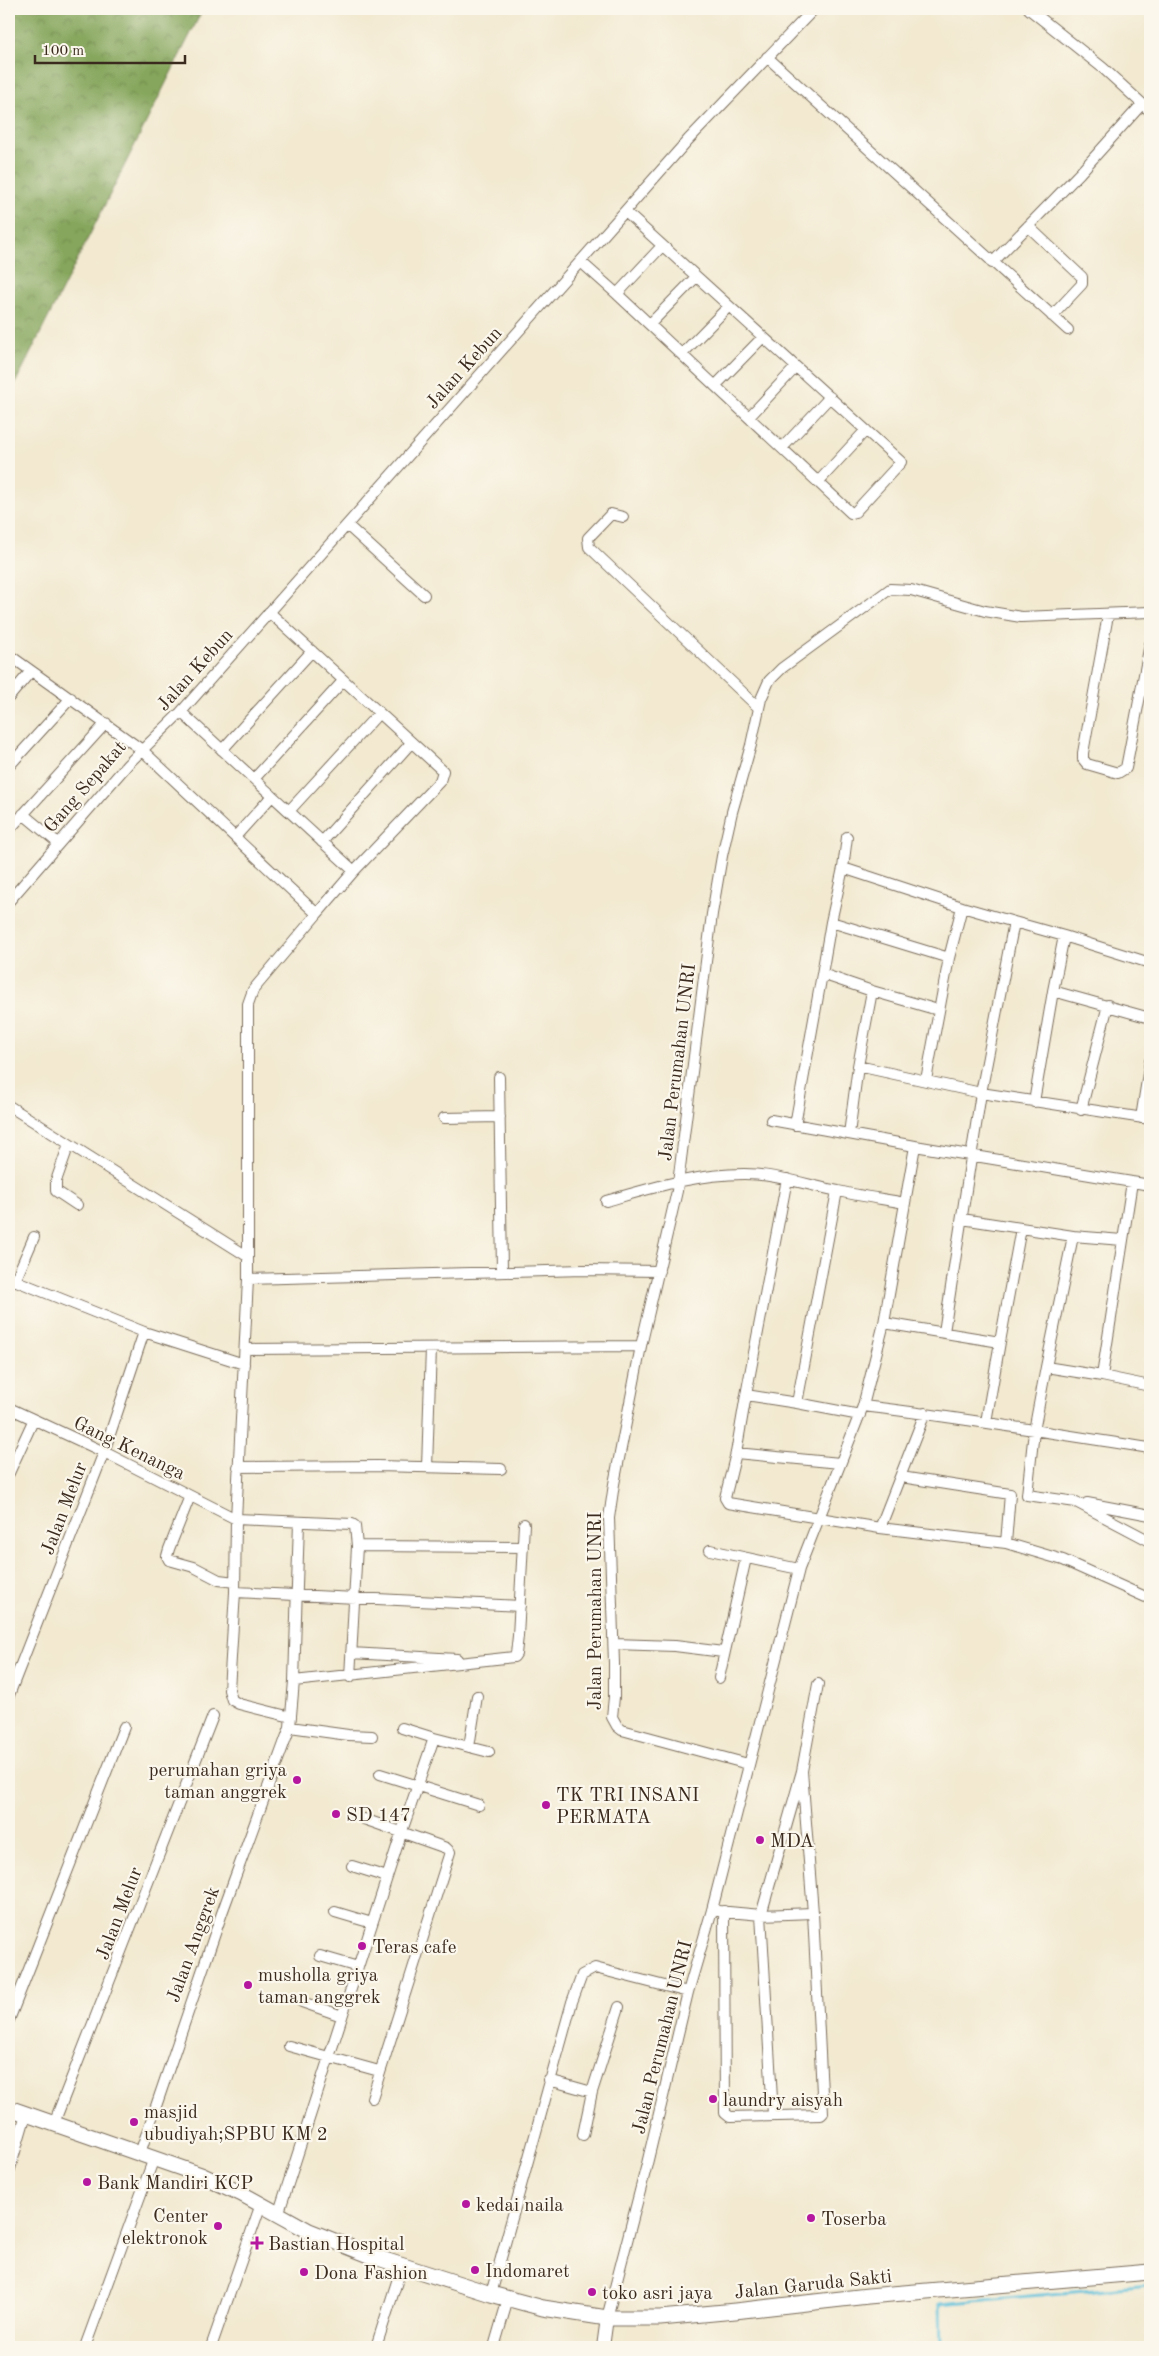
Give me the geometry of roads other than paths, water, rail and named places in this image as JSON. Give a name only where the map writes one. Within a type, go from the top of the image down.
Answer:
[{"type":"highway","name":"Jalan Garuda Sakti","points":[[9,2108],[147,2155],[214,2181],[326,2239],[402,2266],[543,2308],[607,2318],[660,2318],[868,2296],[1150,2272]]},
{"type":"main road","points":[[603,2347],[607,2318]]},
{"type":"street","name":"Jalan Kebun","points":[[142,750],[181,712],[688,140],[814,9]]},
{"type":"street","points":[[1029,9],[1103,68],[1150,111]]},
{"type":"street","points":[[767,58],[1068,330]]},
{"type":"street","points":[[992,263],[1142,104]]},
{"type":"street","points":[[580,262],[651,323],[715,386],[784,447],[853,513],[900,465],[900,461],[625,212]]},
{"type":"street","points":[[1028,226],[1082,277],[1082,284],[1052,316]]},
{"type":"street","points":[[617,294],[662,246]]},
{"type":"street","points":[[651,323],[696,277]]},
{"type":"street","points":[[682,354],[729,306]]},
{"type":"street","points":[[715,386],[763,337]]},
{"type":"street","points":[[750,416],[796,367]]},
{"type":"street","points":[[784,447],[830,397]]},
{"type":"street","points":[[819,482],[866,430]]},
{"type":"street","points":[[623,517],[611,514],[606,517],[588,538],[588,546],[759,708]]},
{"type":"street","points":[[347,525],[424,595]]},
{"type":"street","name":"Jalan Perumahan UNRI","points":[[748,1764],[622,1730],[616,1726],[612,1717],[614,1644],[609,1518],[641,1346],[678,1181],[717,882],[732,812],[765,689],[782,668],[890,589],[911,590],[1004,615],[1039,618],[1150,612]]},
{"type":"street","points":[[269,612],[443,771],[443,777],[354,871],[253,990],[248,1004],[248,1279],[246,1349],[238,1467],[235,1587],[228,1690],[230,1697],[239,1704],[290,1722],[348,1735],[372,1736]]},
{"type":"street","points":[[1108,615],[1083,753],[1083,759],[1087,764],[1118,773],[1126,768],[1150,644]]},
{"type":"street","points":[[222,750],[312,651]]},
{"type":"street","name":"Gang Sepakat","points":[[9,655],[142,750],[58,843],[9,901]]},
{"type":"street","points":[[9,697],[31,670]]},
{"type":"street","points":[[254,780],[343,680]]},
{"type":"street","points":[[9,766],[71,698]]},
{"type":"street","points":[[181,712],[354,871]]},
{"type":"street","points":[[289,811],[379,714]]},
{"type":"street","points":[[9,830],[106,723]]},
{"type":"street","points":[[322,842],[411,743]]},
{"type":"street","points":[[142,750],[317,914]]},
{"type":"street","points":[[235,837],[272,796]]},
{"type":"street","points":[[24,814],[58,843]]},
{"type":"street","points":[[795,1125],[831,922],[843,868],[847,837]]},
{"type":"street","points":[[843,868],[1014,922],[1150,962]]},
{"type":"street","points":[[926,1080],[948,958],[962,906]]},
{"type":"street","points":[[831,922],[948,958]]},
{"type":"street","points":[[944,1332],[981,1093],[1014,922]]},
{"type":"street","points":[[1034,1102],[1064,936]]},
{"type":"street","points":[[822,974],[938,1010]]},
{"type":"street","points":[[849,1134],[858,1066],[872,990]]},
{"type":"street","points":[[1053,991],[1150,1018]]},
{"type":"street","points":[[1082,1110],[1108,1005]]},
{"type":"street","points":[[858,1066],[981,1093],[1146,1119],[1150,1061]]},
{"type":"street","points":[[499,1077],[502,1271]]},
{"type":"street","points":[[9,1106],[247,1256]]},
{"type":"street","points":[[444,1118],[500,1117]]},
{"type":"street","points":[[771,1120],[972,1156],[1150,1185]]},
{"type":"street","points":[[69,1144],[56,1181],[56,1191],[77,1205]]},
{"type":"street","name":"Jalan Perumahan UNRI","points":[[607,2318],[646,2168],[688,1992],[712,1910],[748,1764],[800,1570],[862,1410],[884,1323],[915,1146]]},
{"type":"street","points":[[606,1201],[678,1181],[716,1175],[745,1174],[787,1179],[837,1191],[906,1203]]},
{"type":"street","points":[[787,1179],[736,1453],[725,1498],[728,1503],[880,1528],[1006,1543],[1063,1560],[1150,1600]]},
{"type":"street","points":[[1102,1376],[1132,1182]]},
{"type":"street","points":[[797,1403],[837,1191]]},
{"type":"street","points":[[962,1219],[1073,1236],[1122,1240]]},
{"type":"street","points":[[986,1422],[1021,1228]]},
{"type":"street","points":[[1027,1495],[1034,1431],[1073,1236]]},
{"type":"street","points":[[34,1237],[12,1279],[144,1332],[244,1364]]},
{"type":"street","points":[[248,1279],[502,1271],[659,1271]]},
{"type":"street","points":[[884,1323],[1000,1342]]},
{"type":"street","name":"Jalan Melur","points":[[9,1695],[104,1452],[144,1332]]},
{"type":"street","points":[[246,1349],[641,1346]]},
{"type":"street","points":[[427,1467],[431,1348]]},
{"type":"street","points":[[1046,1367],[1150,1386]]},
{"type":"street","points":[[746,1395],[862,1410],[925,1413],[1150,1448]]},
{"type":"street","name":"Gang Kenanga","points":[[9,1408],[33,1421],[104,1452],[236,1519]]},
{"type":"street","points":[[880,1528],[925,1413]]},
{"type":"street","points":[[9,1473],[33,1421]]},
{"type":"street","points":[[736,1453],[840,1463]]},
{"type":"street","points":[[238,1467],[501,1469]]},
{"type":"street","points":[[900,1477],[1076,1502],[1150,1515]]},
{"type":"street","points":[[1006,1543],[1010,1494]]},
{"type":"street","points":[[190,1496],[167,1556],[169,1560],[194,1566],[235,1587],[298,1596],[520,1606]]},
{"type":"street","points":[[1076,1502],[1150,1541]]},
{"type":"street","points":[[236,1519],[352,1524],[357,1528],[350,1677]]},
{"type":"street","name":"Jalan Anggrek","points":[[85,2347],[222,1913],[283,1749],[290,1722],[294,1681],[299,1522]]},
{"type":"street","points":[[294,1681],[350,1677],[510,1658],[515,1655],[520,1606],[524,1524]]},
{"type":"street","points":[[357,1546],[523,1547]]},
{"type":"street","points":[[710,1550],[800,1570]]},
{"type":"street","points":[[719,1678],[723,1652],[746,1558]]},
{"type":"street","points":[[614,1644],[675,1646],[723,1652]]},
{"type":"street","points":[[351,1653],[478,1661]]},
{"type":"street","points":[[774,2116],[761,1915],[802,1771],[818,1684]]},
{"type":"street","points":[[469,1747],[477,1696]]},
{"type":"street","name":"Jalan Melur","points":[[54,2123],[213,1716]]},
{"type":"street","points":[[9,2020],[124,1727]]},
{"type":"street","points":[[402,1728],[489,1752]]},
{"type":"street","points":[[278,2215],[372,1922],[434,1738]]},
{"type":"street","points":[[724,1911],[725,2113],[730,2117],[821,2116],[824,2113],[813,1913],[802,1771]]},
{"type":"street","points":[[380,1774],[479,1805]]},
{"type":"street","points":[[364,1819],[402,1831],[446,1848],[450,1852],[372,2098]]},
{"type":"street","points":[[352,1866],[387,1877]]},
{"type":"street","points":[[712,1910],[761,1915],[813,1913]]},
{"type":"street","points":[[335,1912],[372,1922]]},
{"type":"street","points":[[320,1956],[358,1967]]},
{"type":"street","points":[[491,2294],[572,2002],[582,1974],[587,1970],[595,1968],[688,1992]]},
{"type":"street","points":[[302,2002],[342,2016]]},
{"type":"street","points":[[583,2135],[592,2092],[619,2007]]},
{"type":"street","points":[[289,2046],[379,2071]]},
{"type":"street","points":[[550,2080],[592,2092]]},
{"type":"street","points":[[9,2172],[26,2114]]},
{"type":"street","points":[[211,2347],[261,2204]]},
{"type":"street","points":[[376,2347],[402,2266]]},
{"type":"street","points":[[494,2347],[508,2299]]},
{"type":"waterway","points":[[941,2347],[940,2304],[1150,2285]]},
{"type":"place","name":"perumahan griya taman anggrek","points":[[297,1780]]},
{"type":"place","name":"TK TRI INSANI PERMATA","points":[[546,1805]]},
{"type":"place","name":"SD 147","points":[[336,1814]]},
{"type":"place","name":"MDA","points":[[760,1840]]},
{"type":"place","name":"Teras cafe","points":[[362,1946]]},
{"type":"place","name":"musholla griya taman anggrek","points":[[248,1985]]},
{"type":"place","name":"laundry aisyah","points":[[713,2099]]},
{"type":"place","name":"masjid ubudiyah;SPBU KM 2","points":[[134,2122]]},
{"type":"place","name":"Bank Mandiri KCP","points":[[87,2182]]},
{"type":"place","name":"kedai naila","points":[[466,2204]]},
{"type":"place","name":"Toserba","points":[[811,2218]]},
{"type":"place","name":"Center elektronok","points":[[218,2226]]},
{"type":"place","name":"Bastian Hospital","points":[[257,2243]]},
{"type":"place","name":"Indomaret","points":[[475,2270]]},
{"type":"place","name":"Dona Fashion","points":[[304,2272]]},
{"type":"place","name":"toko asri jaya","points":[[592,2292]]}]
